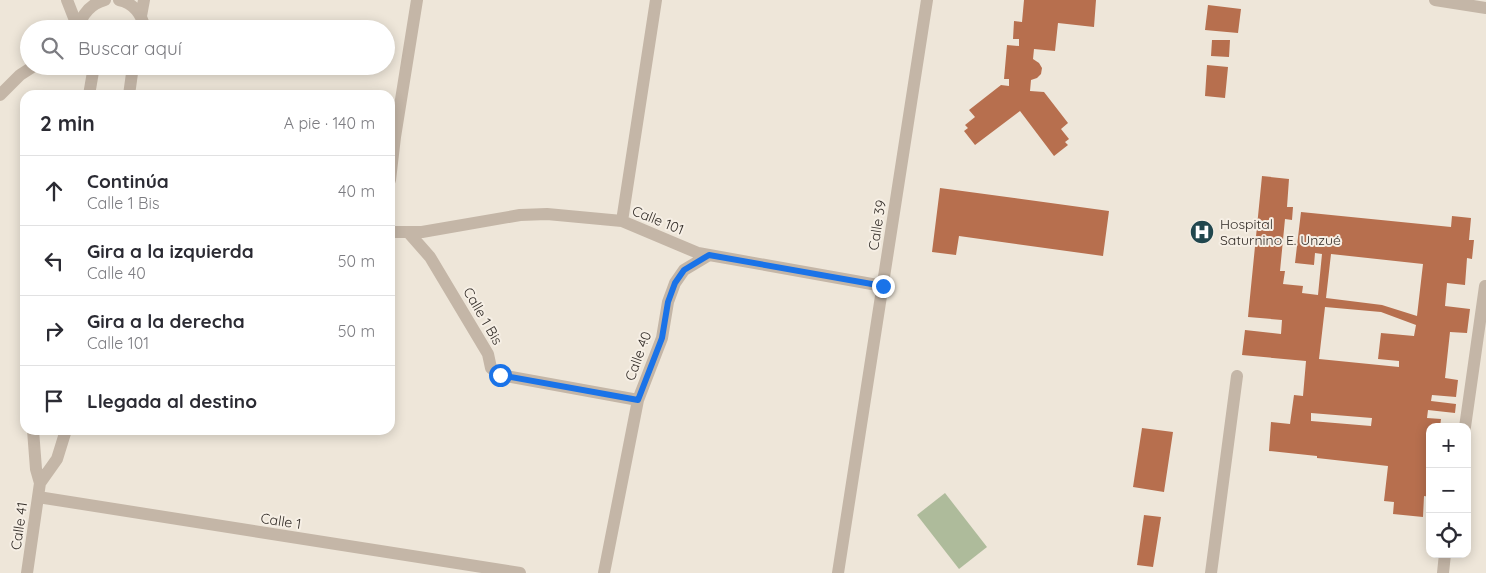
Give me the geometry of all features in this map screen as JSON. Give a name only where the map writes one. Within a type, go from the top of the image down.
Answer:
[{"type":"street","points":[[67,0],[75,20]]},
{"type":"street","points":[[81,20],[89,8],[105,0]]},
{"type":"street","points":[[119,0],[134,7],[142,20]]},
{"type":"street","points":[[141,16],[144,0]]},
{"type":"street","points":[[395,137],[417,0]]},
{"type":"street","points":[[622,221],[656,0]]},
{"type":"street","name":"Calle 39","points":[[838,573],[927,0]]},
{"type":"street","points":[[1435,0],[1486,8]]},
{"type":"street","points":[[0,95],[20,75]]},
{"type":"street","points":[[90,90],[92,75]]},
{"type":"street","points":[[130,90],[132,75]]},
{"type":"street","name":"Calle 101","points":[[395,232],[422,232],[520,215],[547,214],[622,221],[709,255],[883,286]]},
{"type":"street","name":"Calle 1 Bis","points":[[408,232],[430,257],[488,354],[491,368],[500,375],[638,400]]},
{"type":"street","name":"Calle 40","points":[[604,573],[638,400],[662,338],[668,302],[675,283],[684,270],[709,255]]},
{"type":"street","points":[[1466,423],[1481,358],[1485,286]]},
{"type":"street","points":[[1211,573],[1237,376]]},
{"type":"street","name":"Calle 41","points":[[27,573],[40,483],[36,469],[33,435]]},
{"type":"street","name":"Calle 41","points":[[40,483],[57,459],[64,435]]},
{"type":"street","name":"Calle 1","points":[[38,497],[451,568],[520,573]]},
{"type":"street","points":[[1443,573],[1445,558]]},
{"type":"green space","points":[[945,493],[987,547],[959,569],[917,515]]},
{"type":"building","points":[[1024,0],[1096,0],[1094,27],[1058,23],[1055,51],[1034,49],[1033,59],[1042,68],[1041,74],[1031,80],[1030,91],[1044,92],[1068,123],[1061,129],[1069,139],[1065,142],[1068,145],[1054,156],[1020,111],[975,145],[964,131],[968,128],[965,125],[975,117],[969,110],[1001,85],[1009,86],[1009,79],[1004,79],[1007,45],[1019,46],[1019,39],[1013,39],[1014,21],[1022,22]]},
{"type":"building","points":[[1208,5],[1241,9],[1238,33],[1205,30]]},
{"type":"building","points":[[1212,40],[1230,40],[1229,57],[1211,56]]},
{"type":"building","points":[[1207,65],[1228,67],[1225,98],[1205,96]]},
{"type":"building","points":[[1262,176],[1289,179],[1287,207],[1293,207],[1292,220],[1285,219],[1280,271],[1285,271],[1283,284],[1303,286],[1302,293],[1318,295],[1322,254],[1315,253],[1314,265],[1295,263],[1301,212],[1451,227],[1452,216],[1471,218],[1469,240],[1474,240],[1472,259],[1467,258],[1465,285],[1447,283],[1445,306],[1470,309],[1467,333],[1450,332],[1445,378],[1458,380],[1456,397],[1432,395],[1431,401],[1456,404],[1455,413],[1428,410],[1427,418],[1441,419],[1440,423],[1426,423],[1426,496],[1424,496],[1423,517],[1393,514],[1394,502],[1384,501],[1388,466],[1269,451],[1271,422],[1290,424],[1294,395],[1303,396],[1306,361],[1242,355],[1245,330],[1281,334],[1282,320],[1248,317]],"holes":[[[1331,254],[1423,264],[1417,316],[1382,305],[1326,298]],[[1325,307],[1381,312],[1416,325],[1414,336],[1381,333],[1378,359],[1399,361],[1399,367],[1319,359]],[[1311,413],[1372,418],[1371,426],[1311,421]]]},
{"type":"building","points":[[940,188],[1109,211],[1103,256],[959,236],[956,255],[932,252]]},
{"type":"building","points":[[1142,428],[1173,432],[1164,492],[1133,487]]},
{"type":"building","points":[[1144,515],[1161,517],[1153,567],[1137,565]]},
{"type":"place","name":"Hospital Saturnino E. Unzué","points":[[1202,232]]},
{"type":"route","points":[[500,375],[638,400],[662,338],[668,302],[675,283],[684,270],[709,255],[883,286]]}]
